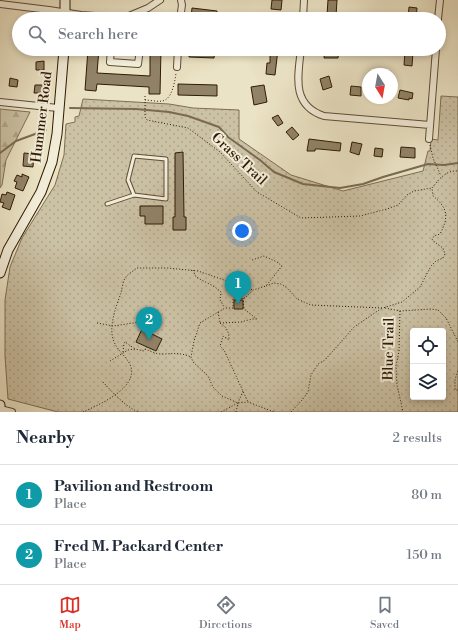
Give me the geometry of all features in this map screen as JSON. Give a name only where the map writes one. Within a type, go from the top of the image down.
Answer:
[{"type":"main road","points":[[65,0],[65,12]]},
{"type":"main road","name":"Hummer Road","points":[[0,274],[8,250],[41,192],[52,162],[55,148],[59,93],[62,85],[64,56]]},
{"type":"main road","points":[[0,405],[0,412]]},
{"type":"street","points":[[139,12],[160,0]]},
{"type":"street","points":[[181,0],[181,12]]},
{"type":"street","points":[[303,12],[304,0]]},
{"type":"street","points":[[439,12],[440,0]]},
{"type":"street","points":[[0,4],[43,12]]},
{"type":"street","points":[[110,56],[110,62],[138,64],[139,56]]},
{"type":"street","points":[[177,67],[178,56]]},
{"type":"street","points":[[300,56],[298,87],[302,100],[312,111],[324,116],[430,125]]},
{"type":"street","points":[[429,139],[435,56]]},
{"type":"street","points":[[0,102],[58,108]]},
{"type":"street","points":[[0,409],[12,412]]},
{"type":"lane","points":[[107,204],[134,195],[166,199],[166,159],[134,156],[128,180],[134,195]]},
{"type":"path","points":[[145,96],[144,100],[164,101],[167,99],[173,88],[177,67]]},
{"type":"path","name":"Grass Trail","points":[[144,100],[145,117],[147,120],[188,128],[220,152],[257,192],[301,218],[360,216],[398,205],[407,195],[414,191],[432,188]]},
{"type":"path","points":[[429,139],[433,158],[441,176]]},
{"type":"path","points":[[290,412],[308,392],[310,375],[318,364],[325,360],[354,327],[383,308],[402,302],[420,287],[431,266],[436,261],[443,258],[445,254],[443,248],[432,240],[434,236],[440,234],[446,216],[441,202],[433,196],[432,188],[441,176],[451,171],[458,171]]},
{"type":"path","points":[[252,260],[264,256],[282,266],[266,286]]},
{"type":"path","points":[[83,412],[104,402],[115,394],[127,385],[130,377],[131,368],[114,343],[112,326],[114,310],[125,278],[137,268],[193,270],[252,290]]},
{"type":"path","points":[[193,270],[196,277],[221,292],[220,300],[225,308]]},
{"type":"path","points":[[230,282],[239,297]]},
{"type":"path","points":[[243,298],[252,290],[274,283],[281,284],[288,288],[297,300],[311,305],[383,308],[400,311],[438,310],[446,319],[458,342]]},
{"type":"path","points":[[238,403],[222,396],[213,387],[208,376],[193,362],[191,357],[200,323],[225,308],[233,308],[233,299],[239,297],[243,298]]},
{"type":"path","points":[[220,323],[240,322],[252,319],[257,320],[244,308],[243,298]]},
{"type":"path","name":"Blue Trail","points":[[400,311],[399,351],[396,366],[397,385],[403,412]]},
{"type":"path","points":[[218,312],[220,323]]},
{"type":"path","points":[[97,323],[112,326],[153,321]]},
{"type":"path","points":[[220,323],[225,326],[229,333],[229,340],[223,336],[220,346],[224,350],[248,402]]},
{"type":"path","points":[[122,353],[125,342],[135,349],[144,351],[147,347]]},
{"type":"path","points":[[110,361],[122,353],[135,349]]},
{"type":"path","points":[[145,349],[160,354],[177,353],[191,357]]},
{"type":"path","points":[[458,371],[455,379],[456,390],[458,390]]},
{"type":"path","points":[[104,382],[133,410],[138,412]]},
{"type":"path","points":[[236,412],[243,390]]},
{"type":"path","points":[[221,412],[238,403],[248,402],[274,412]]},
{"type":"green space","points":[[441,96],[458,97],[458,412],[58,412],[8,399],[5,356],[5,300],[10,267],[22,238],[55,185],[64,155],[66,124],[75,122],[75,117],[79,116],[83,99],[169,104],[193,108],[239,110],[239,139],[291,175],[343,191],[423,171],[428,151],[430,151],[431,139],[438,140]]},
{"type":"green space","points":[[0,109],[30,112],[6,160],[2,185],[0,188]]},
{"type":"building","points":[[272,0],[282,0],[281,10],[271,9]]},
{"type":"building","points":[[328,0],[337,0],[336,12],[327,12]]},
{"type":"building","points":[[409,7],[417,8],[417,12],[409,12]]},
{"type":"building","points":[[192,8],[217,11],[217,12],[192,12]]},
{"type":"building","points":[[87,56],[98,56],[97,73],[150,76],[150,56],[161,56],[160,94],[149,94],[149,87],[97,84],[96,91],[85,90]]},
{"type":"building","points":[[189,56],[214,56],[214,58]]},
{"type":"building","points":[[270,56],[277,56],[275,75],[266,74],[267,63],[270,63]]},
{"type":"building","points":[[324,56],[338,56],[338,58],[324,58]]},
{"type":"building","points":[[405,56],[413,56],[412,66],[404,65]]},
{"type":"building","points":[[44,61],[44,70],[36,70],[36,62]]},
{"type":"building","points":[[329,76],[332,87],[323,90],[320,79]]},
{"type":"building","points":[[10,78],[18,80],[17,87],[9,86]]},
{"type":"building","points":[[178,84],[217,85],[217,96],[178,95]]},
{"type":"building","points":[[35,85],[44,85],[44,93],[34,93]]},
{"type":"building","points":[[264,85],[267,102],[254,105],[251,87]]},
{"type":"building","points":[[351,86],[361,87],[361,96],[350,95]]},
{"type":"building","points":[[400,90],[413,93],[412,99],[409,98],[409,100],[398,98]]},
{"type":"building","points":[[278,115],[283,123],[278,126],[272,118]]},
{"type":"building","points":[[292,127],[299,135],[293,140],[286,132]]},
{"type":"building","points":[[309,139],[341,143],[340,151],[315,149],[315,151],[307,151]]},
{"type":"building","points":[[352,142],[362,144],[359,155],[350,152]]},
{"type":"building","points":[[401,147],[415,148],[415,158],[400,157]]},
{"type":"building","points":[[375,148],[383,149],[382,157],[374,156]]},
{"type":"building","points":[[183,152],[184,217],[186,217],[186,230],[173,230],[173,217],[175,217],[175,153]]},
{"type":"building","points":[[24,153],[34,154],[33,167],[23,166]]},
{"type":"building","points":[[22,174],[29,177],[23,191],[15,188],[17,182],[14,181],[17,175],[22,177]]},
{"type":"building","points":[[7,192],[15,195],[10,210],[2,207],[4,203],[0,202],[2,194],[6,195]]},
{"type":"building","points":[[140,206],[163,206],[163,224],[145,224],[145,216],[140,216]]},
{"type":"building","points":[[234,300],[243,300],[243,309],[234,309]]},
{"type":"building","points":[[142,329],[162,339],[156,351],[136,342]]},
{"type":"waterway","points":[[70,108],[136,109],[169,112],[188,116],[219,127],[228,137],[274,172],[303,184],[340,188],[363,184],[428,164],[444,165],[458,163]]},
{"type":"waterway","points":[[0,153],[16,141],[46,130]]},
{"type":"place","name":"Pavilion and Restroom","points":[[238,304]]},
{"type":"place","name":"Fred M. Packard Center","points":[[149,340]]}]
